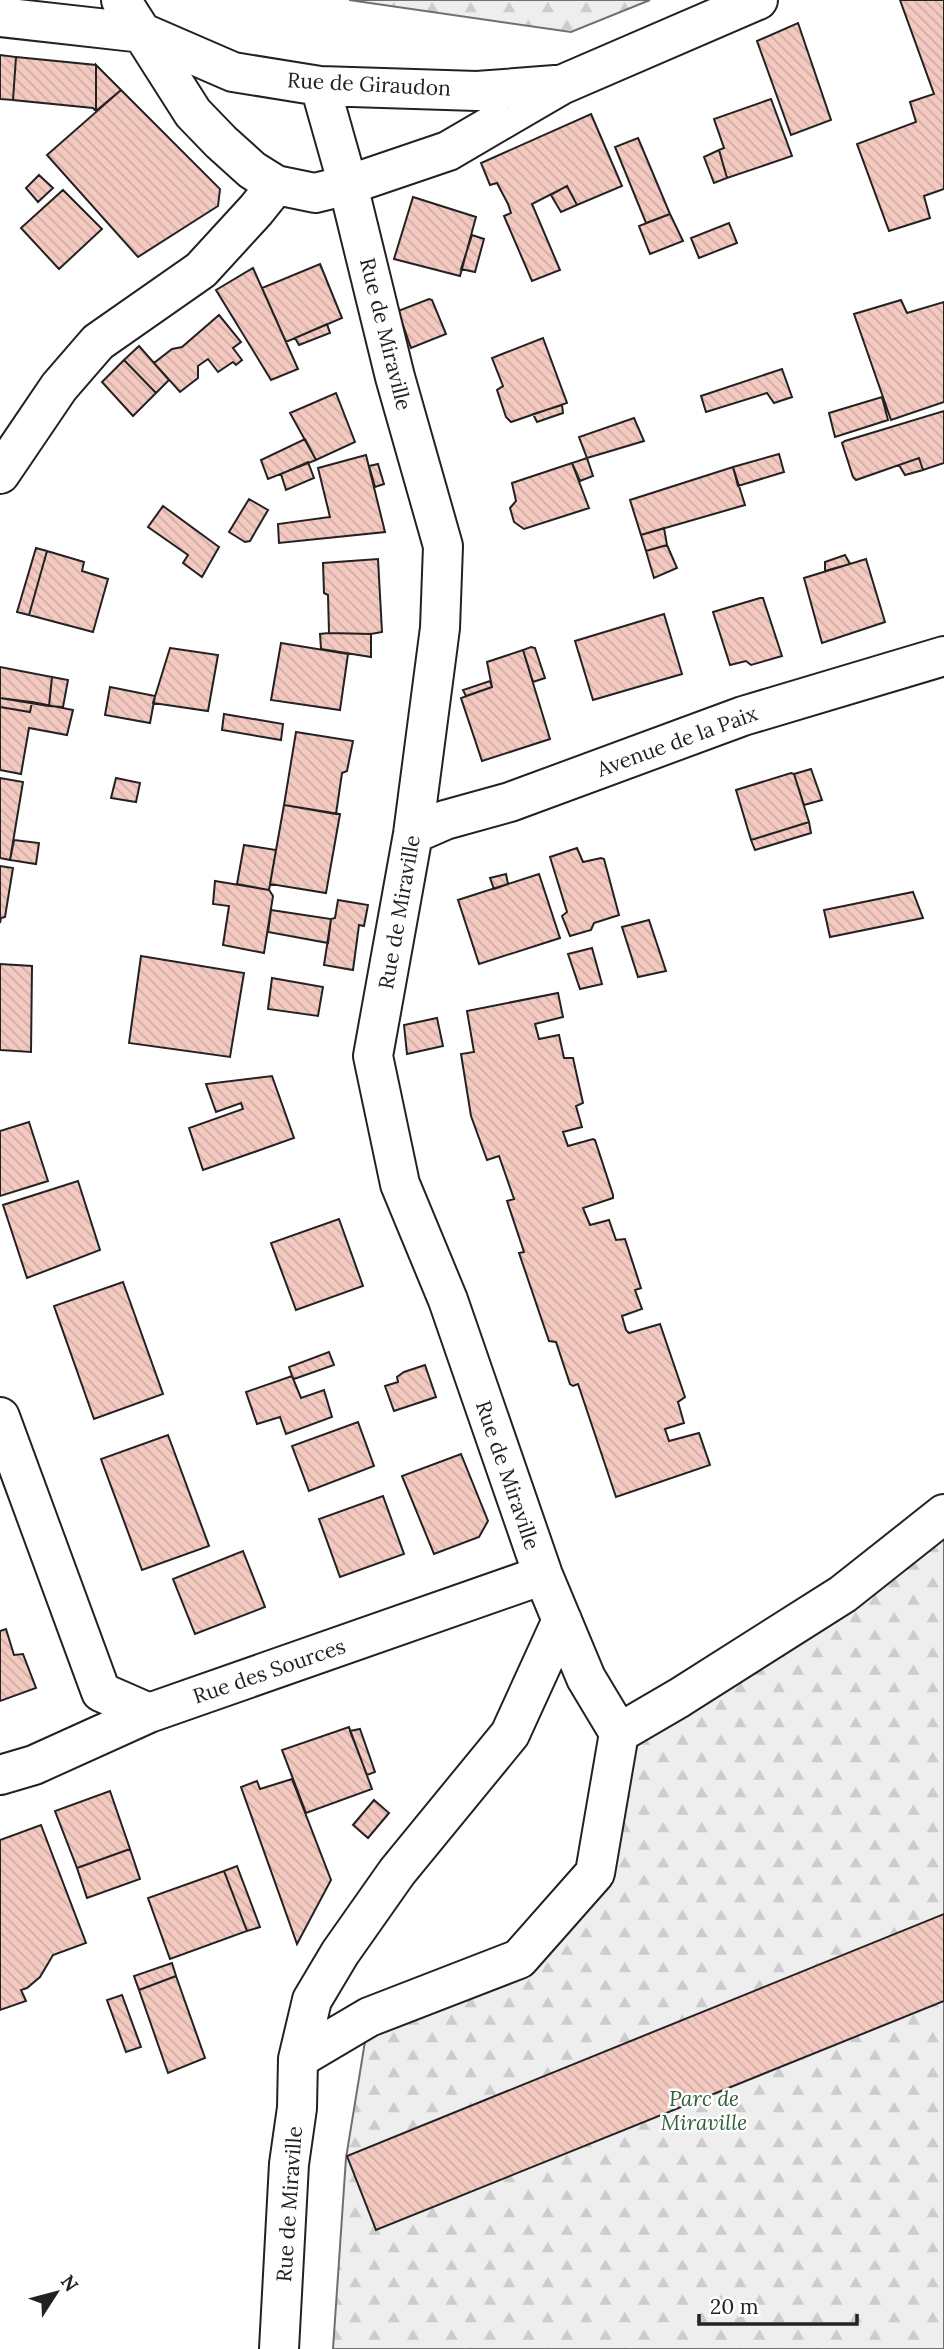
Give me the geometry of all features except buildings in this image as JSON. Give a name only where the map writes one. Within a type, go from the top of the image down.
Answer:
[{"type":"street","points":[[121,0],[193,113],[251,170],[276,185],[315,193],[348,185]]},
{"type":"street","name":"Rue de Giraudon","points":[[348,185],[448,151],[561,85],[758,0]]},
{"type":"street","name":"Rue de Giraudon","points":[[0,17],[142,33],[233,72],[320,86],[477,90],[561,85]]},
{"type":"street","points":[[221,142],[219,102],[233,72]]},
{"type":"street","name":"Rue de Miraville","points":[[320,86],[443,546],[440,628],[412,834],[373,1056],[400,1184],[448,1300],[543,1575],[586,1678],[618,1733]]},
{"type":"street","points":[[0,474],[59,387],[98,342],[201,270],[276,185]]},
{"type":"street","name":"Avenue de la Paix","points":[[412,834],[445,820],[510,802],[743,716],[944,656]]},
{"type":"street","points":[[0,1417],[101,1692],[149,1713]]},
{"type":"street","points":[[298,2059],[369,2017],[519,1959],[594,1873],[618,1733],[689,1692],[843,1594],[944,1514]]},
{"type":"street","name":"Rue des Sources","points":[[0,1775],[34,1765],[149,1713],[543,1575]]},
{"type":"street","name":"Rue de Miraville","points":[[279,2349],[289,2165],[297,2108],[298,2059],[312,2000],[340,1953],[397,1872],[510,1734],[562,1620]]},
{"type":"green space","points":[[349,0],[650,0],[571,32]]},
{"type":"green space","name":"Parc de Miraville","points":[[944,1514],[944,2349],[333,2349],[346,2158],[369,2017],[519,1959],[594,1873],[610,1777],[679,1698]]}]
